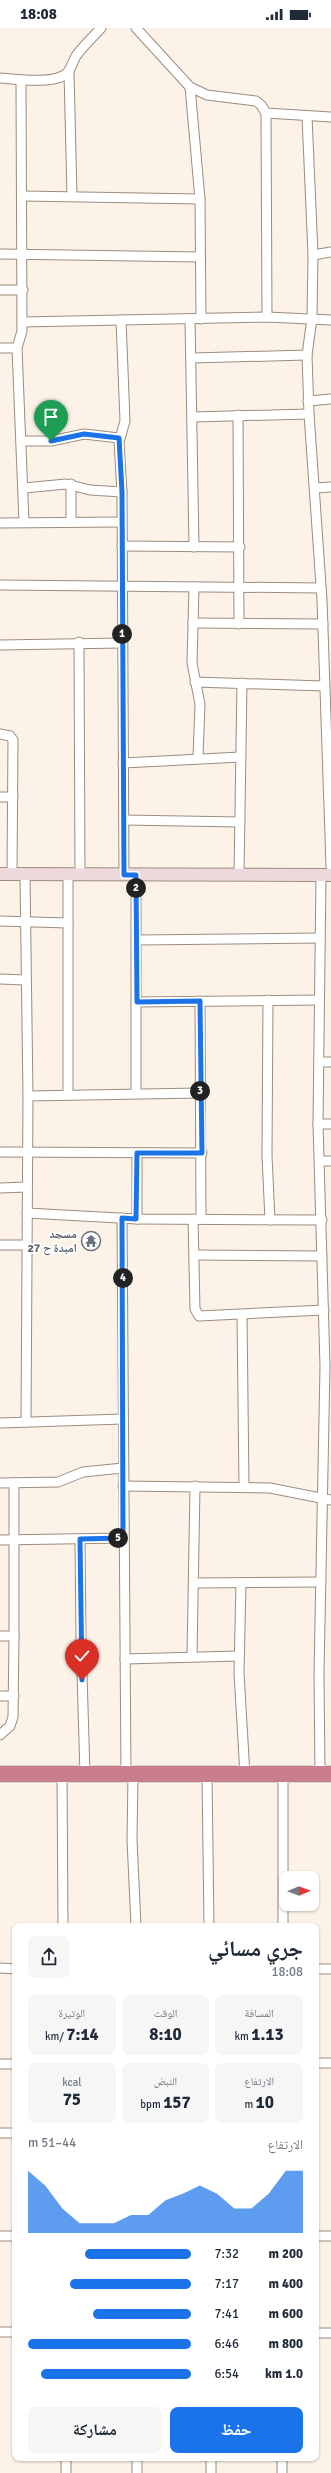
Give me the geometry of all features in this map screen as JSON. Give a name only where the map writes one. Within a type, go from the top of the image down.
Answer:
[{"type":"highway","points":[[0,1774],[326,1774]]},
{"type":"street","points":[[72,196],[68,72],[76,56],[101,28]]},
{"type":"street","points":[[136,28],[190,86],[207,94],[262,104],[266,113],[267,317]]},
{"type":"street","points":[[0,78],[21,80],[54,79],[68,72]]},
{"type":"street","points":[[21,80],[23,290],[22,336],[18,348],[24,522]]},
{"type":"street","points":[[190,86],[200,199],[201,319]]},
{"type":"street","points":[[266,113],[331,117]]},
{"type":"street","points":[[307,116],[313,255],[312,318],[307,355],[308,401],[321,588],[326,600],[323,624],[324,686],[328,744],[331,866]]},
{"type":"street","points":[[23,196],[200,199]]},
{"type":"street","points":[[313,255],[331,252]]},
{"type":"street","points":[[0,254],[200,257]]},
{"type":"street","points":[[0,290],[23,290]]},
{"type":"street","points":[[22,322],[267,317],[331,320]]},
{"type":"street","points":[[190,319],[192,358],[194,547]]},
{"type":"street","points":[[121,320],[125,421],[119,438],[122,492],[124,820],[137,940],[136,1093]]},
{"type":"street","points":[[0,348],[18,348]]},
{"type":"street","points":[[192,358],[307,355]]},
{"type":"street","points":[[308,401],[331,399]]},
{"type":"street","points":[[193,417],[309,414]]},
{"type":"street","points":[[238,415],[240,547],[239,624]]},
{"type":"street","points":[[22,441],[51,441],[84,434],[119,438]]},
{"type":"street","points":[[24,488],[71,484],[90,490],[122,492]]},
{"type":"street","points":[[71,484],[71,522]]},
{"type":"street","points":[[315,488],[331,486]]},
{"type":"street","points":[[0,523],[121,522]]},
{"type":"street","points":[[122,546],[240,547]]},
{"type":"street","points":[[0,586],[240,586],[321,588]]},
{"type":"street","points":[[194,587],[192,663],[200,704],[198,758]]},
{"type":"street","points":[[193,623],[323,624]]},
{"type":"street","points":[[0,645],[79,642],[122,643]]},
{"type":"street","points":[[68,1095],[68,923],[74,875],[79,642]]},
{"type":"street","points":[[195,682],[324,686]]},
{"type":"street","points":[[239,875],[242,683]]},
{"type":"street","points":[[0,734],[10,736],[13,740],[12,797],[6,874],[326,875],[320,938],[318,1124],[324,1310],[328,1342],[326,1560],[321,1582],[319,1674],[326,1774]]},
{"type":"street","points":[[123,762],[241,757]]},
{"type":"street","points":[[0,797],[12,797]]},
{"type":"street","points":[[124,820],[240,822]]},
{"type":"street","points":[[25,874],[28,1096],[26,1422]]},
{"type":"street","points":[[0,921],[68,923]]},
{"type":"street","points":[[137,940],[320,938]]},
{"type":"street","points":[[0,979],[26,980]]},
{"type":"street","points":[[268,1000],[267,1156],[270,1220]]},
{"type":"street","points":[[137,1002],[319,1000]]},
{"type":"street","points":[[200,1001],[202,1153],[194,1255],[197,1314],[204,1317],[324,1310]]},
{"type":"street","points":[[319,1062],[331,1062]]},
{"type":"street","points":[[28,1096],[200,1092]]},
{"type":"street","points":[[318,1124],[331,1124]]},
{"type":"street","points":[[0,1152],[202,1153]]},
{"type":"street","points":[[136,1219],[137,1153]]},
{"type":"street","points":[[320,1161],[331,1161]]},
{"type":"street","points":[[0,1188],[27,1187]]},
{"type":"street","points":[[27,1213],[136,1219],[322,1220]]},
{"type":"street","points":[[122,1218],[125,1659],[136,1923]]},
{"type":"street","points":[[0,1245],[27,1245]]},
{"type":"street","points":[[194,1255],[322,1256]]},
{"type":"street","points":[[242,1314],[244,1487]]},
{"type":"street","points":[[0,1423],[123,1419]]},
{"type":"street","points":[[0,1483],[58,1482],[83,1472],[123,1468]]},
{"type":"street","points":[[0,1736],[12,1721],[14,1696],[14,1482]]},
{"type":"street","points":[[123,1486],[244,1487],[285,1490],[327,1499]]},
{"type":"street","points":[[192,1656],[195,1583],[195,1486]]},
{"type":"street","points":[[0,1540],[123,1538]]},
{"type":"street","points":[[80,1539],[81,1639],[86,1775]]},
{"type":"street","points":[[195,1583],[321,1582]]},
{"type":"street","points":[[241,1583],[238,1656],[245,1775]]},
{"type":"street","points":[[0,1636],[14,1636]]},
{"type":"street","points":[[125,1659],[192,1656],[238,1656]]},
{"type":"street","points":[[0,1696],[14,1696]]},
{"type":"street","points":[[62,1774],[63,1923]]},
{"type":"street","points":[[207,1775],[209,1923]]},
{"type":"street","points":[[283,1775],[283,1923]]},
{"type":"street","points":[[0,1968],[12,1968]]},
{"type":"street","points":[[319,1969],[331,1969]]},
{"type":"street","points":[[319,2063],[331,2063]]},
{"type":"street","points":[[0,2064],[12,2064]]},
{"type":"street","points":[[0,2133],[12,2133]]},
{"type":"street","points":[[0,2236],[12,2236]]},
{"type":"street","points":[[319,2236],[331,2236]]},
{"type":"street","points":[[0,2332],[12,2332]]},
{"type":"street","points":[[319,2333],[331,2333]]},
{"type":"street","points":[[66,2461],[66,2473]]},
{"type":"street","points":[[137,2461],[137,2473]]},
{"type":"street","points":[[211,2461],[211,2473]]},
{"type":"street","points":[[282,2461],[282,2473]]},
{"type":"place","name":"مسجد امبدة ح 27","points":[[91,1241]]},
{"type":"route","points":[[51,441],[84,434],[119,438],[122,492],[124,875],[136,875],[137,1002],[200,1001],[202,1153],[137,1153],[136,1219],[122,1218],[123,1538],[80,1539],[82,1680]]}]
